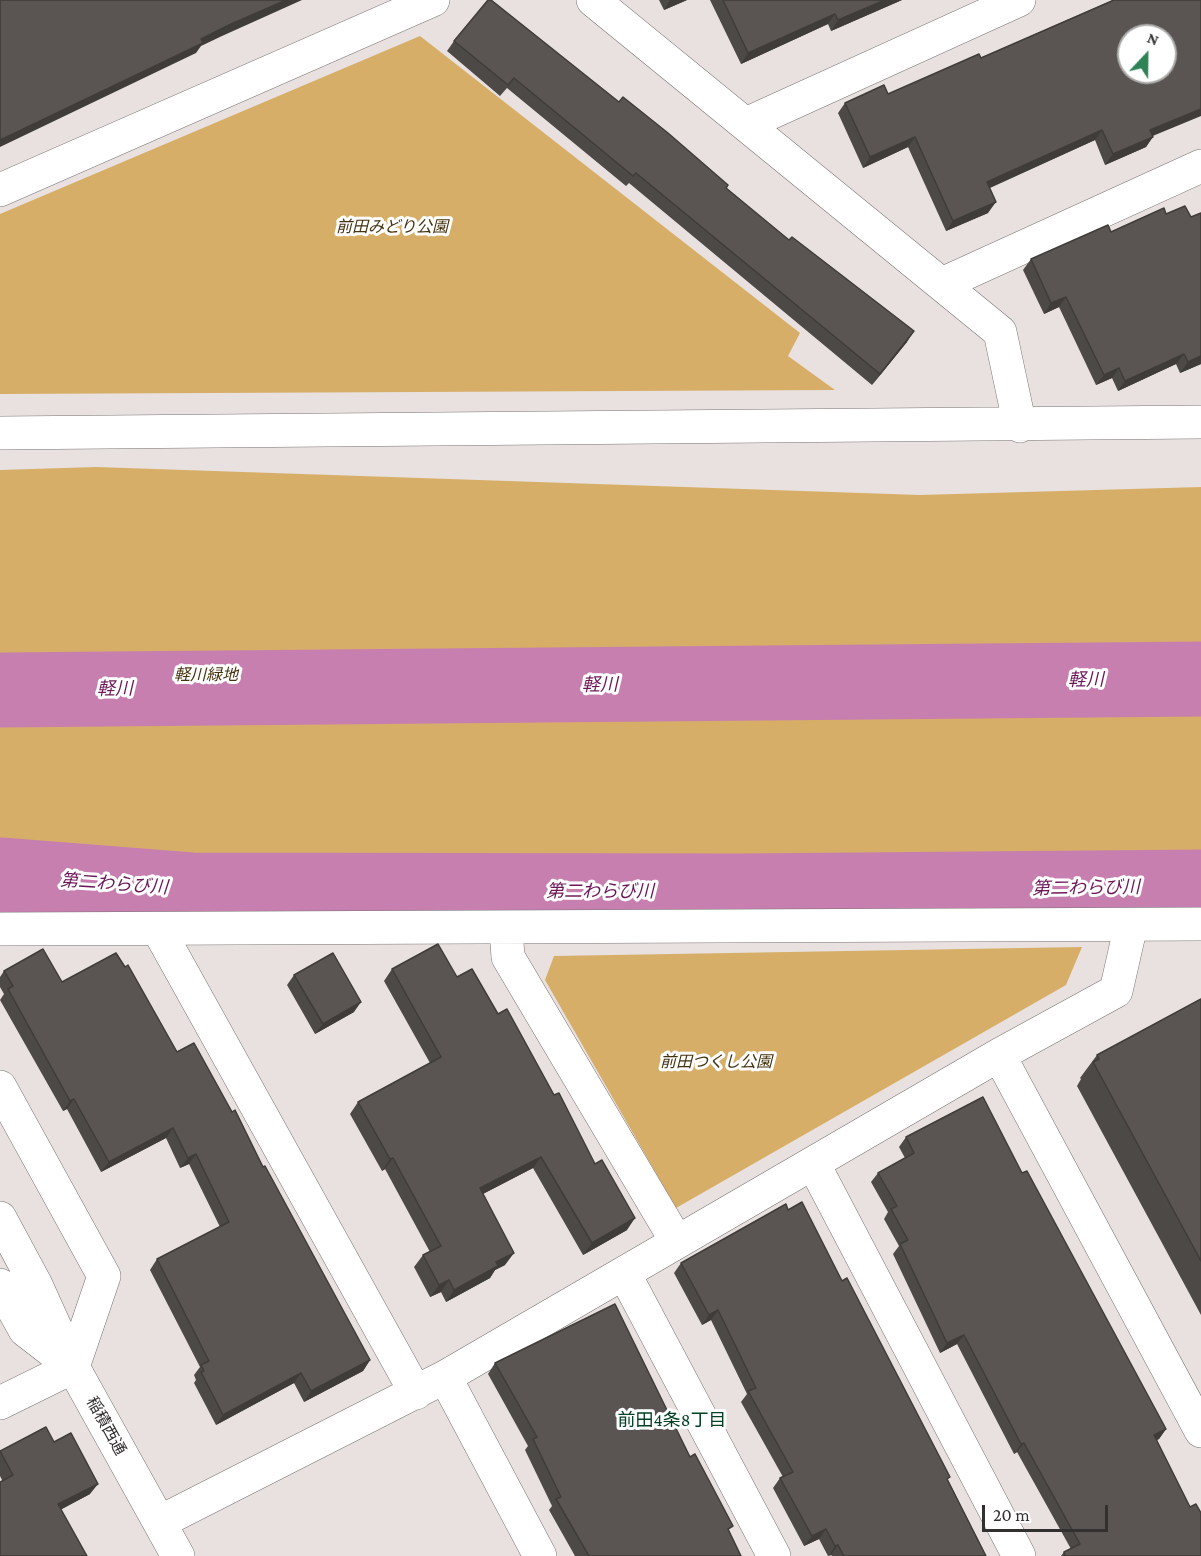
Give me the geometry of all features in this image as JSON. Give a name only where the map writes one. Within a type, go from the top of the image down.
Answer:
[{"type":"street","points":[[0,190],[433,0]]},
{"type":"street","points":[[593,0],[1000,332],[1020,426]]},
{"type":"street","points":[[746,124],[1019,0]]},
{"type":"street","points":[[942,284],[1201,166]]},
{"type":"street","points":[[0,433],[1020,426],[1201,422]]},
{"type":"street","points":[[0,929],[1201,924]]},
{"type":"street","points":[[160,1521],[445,1377],[999,1055],[1116,991],[1131,925]]},
{"type":"street","points":[[506,928],[508,957],[677,1242]]},
{"type":"street","points":[[158,929],[416,1393]]},
{"type":"street","points":[[999,1055],[1201,1431]]},
{"type":"street","points":[[0,1086],[104,1276],[73,1367],[0,1403]]},
{"type":"street","points":[[813,1163],[1018,1556]]},
{"type":"street","name":"稲積西通","points":[[0,1218],[36,1285],[73,1367],[178,1556]]},
{"type":"street","points":[[624,1273],[774,1556]]},
{"type":"street","points":[[0,1285],[25,1330],[73,1367]]},
{"type":"street","points":[[445,1377],[540,1556]]},
{"type":"green space","name":"前田みどり公園","points":[[420,36],[800,333],[788,356],[835,390],[0,394],[0,214]]},
{"type":"green space","name":"軽川緑地","points":[[96,467],[920,495],[1201,487],[1201,881],[516,885],[0,879],[0,470]]},
{"type":"green space","name":"前田つくし公園","points":[[1082,947],[1066,985],[676,1208],[545,980],[554,956]]},
{"type":"building","points":[[0,0],[286,0],[229,25],[201,39],[203,43],[0,140]]},
{"type":"building","points":[[488,0],[491,0],[619,102],[623,97],[668,133],[728,185],[726,188],[789,240],[792,237],[914,331],[880,374],[636,173],[633,176],[514,78],[508,85],[454,41]]},
{"type":"building","points":[[723,0],[885,0],[838,20],[835,14],[748,53]]},
{"type":"building","points":[[1114,0],[1201,0],[1201,109],[1150,130],[1153,137],[1113,154],[1102,130],[987,182],[996,202],[953,221],[915,137],[870,157],[845,103],[884,85],[888,94],[979,54],[981,58]]},
{"type":"building","points":[[1185,206],[1191,217],[1201,213],[1201,356],[1188,362],[1184,354],[1125,381],[1119,368],[1104,375],[1066,297],[1051,303],[1031,259],[1108,225],[1111,232],[1164,208],[1166,214]]},
{"type":"building","points":[[438,944],[457,977],[472,969],[498,1014],[507,1009],[554,1095],[559,1093],[595,1164],[602,1160],[635,1218],[592,1243],[541,1157],[480,1188],[514,1253],[496,1262],[498,1266],[454,1290],[449,1280],[439,1285],[423,1255],[441,1246],[393,1158],[390,1159],[358,1102],[441,1057],[392,969]]},
{"type":"building","points":[[43,949],[62,982],[116,953],[125,967],[128,965],[177,1052],[194,1043],[232,1112],[235,1110],[263,1167],[265,1166],[370,1360],[311,1391],[301,1373],[223,1415],[201,1372],[204,1371],[201,1365],[209,1361],[157,1259],[229,1222],[196,1154],[188,1158],[173,1128],[109,1162],[74,1099],[70,1101],[8,989],[13,986],[4,971]]},
{"type":"building","points":[[333,953],[361,1002],[323,1024],[294,975]]},
{"type":"building","points":[[1201,999],[1201,1261],[1093,1062],[1099,1059],[1097,1055]]},
{"type":"building","points":[[983,1097],[1022,1173],[1027,1171],[1166,1429],[1154,1435],[1190,1507],[1196,1504],[1201,1513],[1201,1556],[1065,1556],[1064,1552],[1080,1544],[1024,1443],[1021,1444],[964,1335],[947,1343],[900,1244],[908,1240],[891,1209],[897,1206],[878,1173],[914,1153],[906,1137]]},
{"type":"building","points":[[802,1202],[842,1281],[847,1278],[950,1477],[947,1479],[986,1556],[844,1556],[838,1545],[835,1546],[826,1529],[812,1536],[780,1478],[793,1472],[748,1391],[756,1388],[718,1310],[709,1315],[681,1263],[786,1204],[788,1210]]},
{"type":"building","points":[[615,1304],[690,1457],[695,1454],[733,1526],[728,1529],[741,1556],[589,1556],[556,1499],[561,1497],[533,1439],[537,1437],[495,1363]]},
{"type":"building","points":[[46,1427],[54,1442],[71,1433],[98,1484],[58,1504],[87,1556],[0,1556],[0,1482],[13,1475],[0,1451]]},
{"type":"waterway","name":"軽川","points":[[0,690],[1201,679]]},
{"type":"waterway","name":"第二わらび川","points":[[0,875],[191,890],[739,891],[1201,887]]},
{"type":"district","name":"前田4条8丁目","points":[[672,1420]]}]
